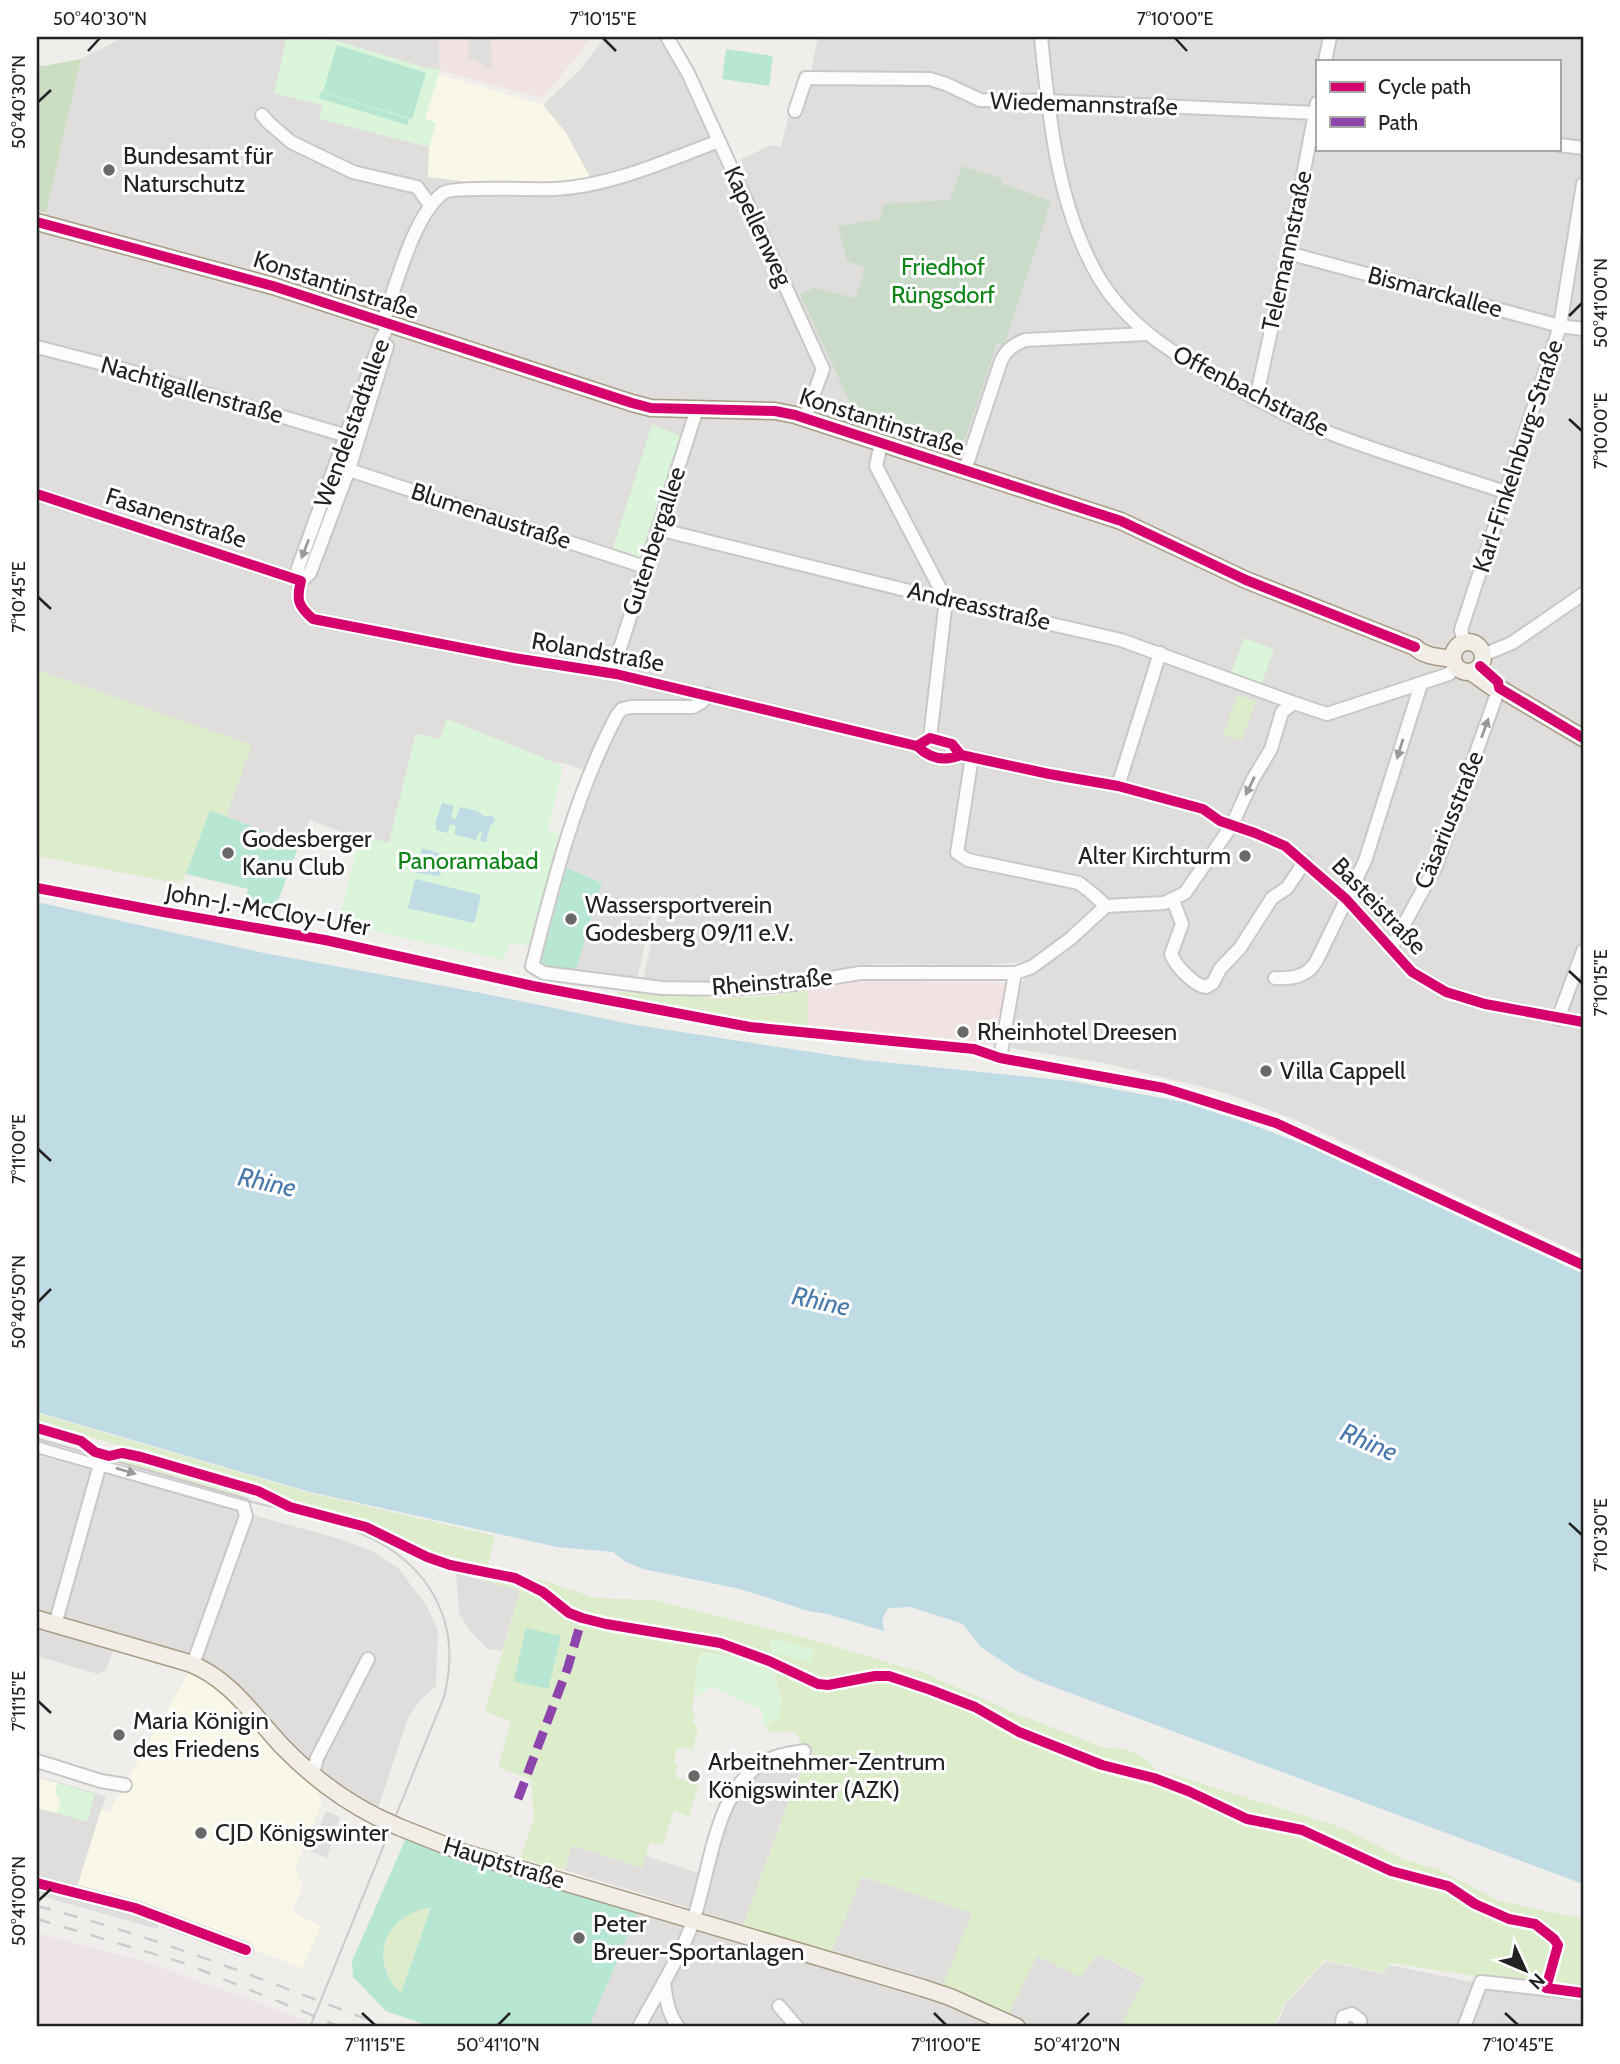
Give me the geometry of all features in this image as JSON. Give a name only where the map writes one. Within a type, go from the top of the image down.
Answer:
[{"type":"main road","name":"Konstantinstraße","points":[[37,222],[236,275],[651,408],[775,411],[806,418],[1121,521],[1246,580],[1415,647],[1466,659]]},
{"type":"main road","points":[[1466,659],[1492,687],[1499,688],[1583,738]]},
{"type":"main road","name":"Hauptstraße","points":[[37,1619],[193,1664],[221,1681],[313,1774],[348,1802],[399,1827],[462,1852],[941,1994],[1017,2027]]},
{"type":"street","name":"Kapellenweg","points":[[667,37],[688,73],[823,369],[806,418]]},
{"type":"street","name":"Offenbachstraße","points":[[1041,37],[1048,101],[1070,212],[1087,253],[1107,288],[1124,311],[1147,334],[1182,360],[1314,427],[1505,492]]},
{"type":"street","points":[[1325,60],[1330,37]]},
{"type":"street","name":"Wiedemannstraße","points":[[796,111],[806,78],[918,78],[946,84],[980,100],[1316,109]]},
{"type":"street","name":"Telemannstraße","points":[[1256,399],[1316,114]]},
{"type":"street","points":[[262,115],[291,142],[353,172],[417,187],[430,205]]},
{"type":"street","points":[[386,324],[417,228],[430,205],[448,190],[558,189],[606,181],[719,141]]},
{"type":"street","points":[[1560,145],[1583,148]]},
{"type":"street","name":"Karl-Finkelnburg-Straße","points":[[1466,659],[1461,630],[1560,326],[1583,184]]},
{"type":"street","name":"Bismarckallee","points":[[1288,253],[1560,326],[1583,329]]},
{"type":"street","name":"Wendelstadtallee","points":[[343,468],[347,436],[386,324]]},
{"type":"street","name":"Wendelstadtallee","points":[[301,581],[310,573],[343,468],[388,342],[386,324]]},
{"type":"street","points":[[965,470],[1001,361],[1005,352],[1014,344],[1024,340],[1147,334]]},
{"type":"street","name":"Nachtigallenstraße","points":[[37,347],[115,367],[347,436]]},
{"type":"street","name":"Gutenbergallee","points":[[612,673],[696,410]]},
{"type":"street","points":[[881,443],[876,466],[946,600],[930,738],[917,746]]},
{"type":"street","name":"Blumenaustraße","points":[[343,468],[646,567]]},
{"type":"street","name":"Fasanenstraße","points":[[37,495],[301,581]]},
{"type":"street","name":"Andreasstraße","points":[[658,529],[1121,640],[1294,703]]},
{"type":"street","name":"Rolandstraße","points":[[301,581],[297,598],[300,608],[313,619],[513,658],[612,673],[917,746],[927,756],[950,760],[967,756]]},
{"type":"street","points":[[967,756],[957,853],[968,860],[1079,883],[1106,906],[1164,903],[1185,893],[1232,825],[1253,779],[1271,749],[1282,712],[1294,703],[1327,714],[1449,674],[1466,659],[1512,643],[1583,594]]},
{"type":"street","points":[[1118,786],[1160,653]]},
{"type":"street","points":[[1275,978],[1297,976],[1312,969],[1365,861],[1421,684]]},
{"type":"street","name":"Cäsariusstraße","points":[[1391,948],[1436,866],[1499,688]]},
{"type":"street","name":"Rheinstraße","points":[[706,694],[702,702],[693,707],[631,707],[622,709],[617,715],[587,778],[569,828],[532,966],[544,972],[681,989],[769,986],[860,973],[1015,973],[1032,967],[1070,939],[1106,906]]},
{"type":"street","name":"Rolandstraße","points":[[930,738],[952,744],[967,756],[1048,775],[1118,786],[1203,809],[1220,821],[1232,825]]},
{"type":"street","name":"Basteistraße","points":[[1232,825],[1286,846],[1346,899],[1412,972],[1446,992],[1485,1004],[1583,1022]]},
{"type":"street","points":[[1173,900],[1182,924],[1171,954],[1172,959],[1178,970],[1188,974],[1196,985],[1206,987],[1213,983],[1220,969],[1240,948],[1272,898],[1287,888],[1305,861]]},
{"type":"street","points":[[1558,1019],[1583,951]]},
{"type":"street","points":[[1000,1058],[1015,973]]},
{"type":"street","points":[[37,1446],[243,1505],[246,1516],[193,1664]]},
{"type":"street","points":[[55,1625],[100,1464]]},
{"type":"street","points":[[313,1774],[317,1758],[368,1659]]},
{"type":"street","points":[[642,2022],[693,1920],[715,1843],[734,1792],[756,1766],[770,1758],[804,1751]]},
{"type":"street","points":[[37,1761],[101,1781],[125,1785]]},
{"type":"street","points":[[37,1884],[135,1908],[246,1950]]},
{"type":"street","points":[[664,1981],[675,2022]]},
{"type":"street","points":[[1467,2026],[1480,1982],[1583,1993]]},
{"type":"street","points":[[779,2006],[797,2027]]},
{"type":"street","points":[[1340,2027],[1343,2017],[1352,2014],[1360,2020],[1360,2027]]},
{"type":"street","points":[[642,2022],[657,2015],[675,2022]]},
{"type":"shaded area","points":[[124,37],[287,37],[274,93],[323,105],[319,119],[429,147],[428,177],[566,133],[543,105],[581,69],[605,37],[657,37],[679,71],[729,179],[743,172],[741,159],[772,145],[781,147],[800,71],[811,71],[818,37],[1583,37],[1583,1255],[1298,1121],[1226,1093],[1105,1063],[1012,1048],[1009,1045],[1018,990],[1024,980],[1023,962],[986,965],[873,964],[728,982],[643,979],[663,892],[696,860],[637,796],[619,791],[606,825],[582,818],[598,775],[564,763],[555,763],[447,719],[440,739],[416,734],[389,843],[355,837],[310,820],[299,845],[226,816],[251,745],[37,670],[37,234],[40,235],[81,59]]},
{"type":"shaded area","points":[[323,37],[439,37],[440,70],[420,66]]},
{"type":"shaded area","points":[[439,37],[590,37],[581,52],[542,98],[440,70]]},
{"type":"shaded area","points":[[468,37],[491,37],[492,70],[474,60],[468,60]]},
{"type":"shaded area","points":[[438,74],[543,105],[566,133],[590,177],[534,184],[479,183],[428,177],[429,147],[436,123],[425,119]]},
{"type":"shaded area","points":[[833,376],[850,412],[842,416],[818,399],[827,380]]},
{"type":"shaded area","points":[[640,789],[717,810],[696,860],[655,901],[631,895],[566,867],[582,818],[606,825],[619,791],[637,796]]},
{"type":"shaded area","points":[[602,883],[655,901],[637,979],[576,970]]},
{"type":"shaded area","points":[[860,980],[1004,983],[1006,986],[997,1044],[959,1044],[808,1028],[808,990]]},
{"type":"shaded area","points":[[37,1455],[340,1539],[374,1552],[399,1569],[426,1605],[438,1630],[436,1686],[420,1700],[408,1718],[378,1808],[342,1787],[295,1752],[249,1698],[119,1635],[106,1670],[98,1674],[37,1656]]},
{"type":"shaded area","points":[[456,1573],[520,1591],[502,1651],[488,1649],[469,1630],[459,1613]]},
{"type":"shaded area","name":"CJD Königswinter","points":[[190,1670],[216,1687],[317,1791],[322,1803],[295,1868],[303,1887],[292,1912],[321,1926],[302,1968],[137,1904],[77,1887],[101,1810],[109,1812]]},
{"type":"shaded area","points":[[791,1764],[799,1772],[743,1926],[861,1876],[972,1913],[1008,2014],[1037,1955],[1096,1954],[1146,1979],[1120,2027],[589,2027],[638,1912],[679,1925],[701,1909],[733,1805],[751,1777]]},
{"type":"shaded area","points":[[37,1776],[106,1796],[77,1888],[37,1877]]},
{"type":"shaded area","points":[[37,1777],[58,1783],[55,1793],[61,1801],[57,1813],[37,1808]]},
{"type":"shaded area","points":[[326,1811],[340,1817],[327,1858],[310,1851]]},
{"type":"shaded area","name":"Arbeitnehmer-Zentrum Königswinter (AZK)","points":[[572,1845],[642,1868],[646,1856],[704,1875],[693,1909],[564,1870]]},
{"type":"shaded area","points":[[37,1886],[160,1921],[157,1929],[37,1895]]},
{"type":"shaded area","points":[[37,1933],[143,1961],[306,2020],[304,2027],[37,2027]]},
{"type":"shaded area","points":[[1326,1961],[1383,1974],[1389,1965],[1477,1983],[1583,1996],[1583,2027],[1276,2027],[1286,2003]]},
{"type":"shaded area","points":[[1485,1998],[1513,2009],[1508,2022],[1494,2016],[1490,2024],[1477,2018]]},
{"type":"green space","points":[[287,37],[323,37],[440,70],[425,119],[436,123],[429,147],[319,119],[323,105],[274,93]]},
{"type":"green space","points":[[337,45],[426,73],[412,119],[323,92]]},
{"type":"green space","points":[[726,49],[773,56],[769,86],[722,79]]},
{"type":"green space","points":[[81,59],[46,213],[37,211],[37,65]]},
{"type":"green space","points":[[321,92],[409,119],[407,125],[319,98]]},
{"type":"green space","name":"Friedhof Rüngsdorf","points":[[962,166],[1003,179],[1002,184],[1051,201],[1004,346],[997,344],[959,457],[869,428],[866,421],[859,422],[800,294],[814,288],[856,298],[865,267],[847,261],[838,226],[880,219],[884,204],[950,200]]},
{"type":"green space","points":[[652,424],[681,436],[640,557],[613,548]]},
{"type":"green space","points":[[1244,638],[1274,649],[1261,685],[1231,674]]},
{"type":"green space","points":[[37,670],[252,745],[226,816],[210,810],[181,882],[37,856]]},
{"type":"green space","points":[[1238,695],[1256,702],[1241,741],[1223,734]]},
{"type":"green space","name":"Panoramabad","points":[[447,719],[563,766],[548,831],[559,833],[531,947],[509,942],[504,960],[342,924],[344,917],[341,912],[360,836],[389,843],[416,734],[440,739]]},
{"type":"green space","name":"Godesberger Kanu Club","points":[[210,810],[299,845],[275,909],[245,902],[248,889],[186,874]]},
{"type":"green space","name":"Wassersportverein Godesberg 09/11 e.V.","points":[[566,867],[602,883],[576,970],[548,966],[541,961]]},
{"type":"green space","points":[[808,990],[808,1028],[615,1001],[617,992],[708,999],[768,996]]},
{"type":"green space","points":[[37,1413],[310,1493],[495,1536],[488,1565],[423,1550],[372,1526],[288,1503],[247,1484],[37,1422]]},
{"type":"green space","points":[[128,1457],[242,1490],[240,1495],[117,1461]]},
{"type":"green space","points":[[425,1553],[541,1580],[595,1598],[654,1600],[806,1638],[924,1673],[1015,1713],[1105,1748],[1126,1749],[1146,1759],[1155,1769],[1343,1828],[1406,1860],[1440,1870],[1499,1901],[1583,1919],[1583,1988],[1499,1980],[1391,1963],[1383,1973],[1325,1960],[1285,2003],[1274,2027],[1120,2027],[1146,1978],[1097,1954],[1081,1977],[1037,1956],[1009,2014],[943,1985],[972,1913],[862,1876],[831,1954],[743,1926],[807,1752],[794,1731],[770,1732],[766,1726],[779,1717],[781,1697],[773,1671],[740,1658],[702,1652],[697,1666],[692,1710],[695,1713],[693,1722],[698,1729],[692,1750],[681,1747],[677,1749],[674,1761],[678,1766],[675,1777],[699,1783],[689,1817],[674,1810],[663,1845],[650,1842],[642,1868],[572,1845],[564,1870],[520,1858],[534,1819],[531,1780],[498,1767],[511,1722],[485,1711],[520,1591],[459,1571]]},
{"type":"green space","points":[[526,1628],[561,1636],[548,1689],[514,1681]]},
{"type":"green space","points":[[772,1638],[814,1649],[810,1662],[772,1653],[769,1648]]},
{"type":"green space","points":[[702,1653],[739,1658],[772,1671],[780,1697],[779,1717],[764,1727],[761,1709],[712,1687],[696,1697],[697,1664]]},
{"type":"green space","points":[[58,1783],[95,1794],[87,1822],[57,1813],[61,1801],[55,1793]]},
{"type":"green space","points":[[406,1838],[638,1912],[589,2027],[432,2027],[386,2011],[353,1977],[352,1961]],"holes":[[[431,1907],[401,1993],[385,1966],[383,1953],[386,1940],[402,1919]]]},
{"type":"green space","points":[[431,1906],[401,1994],[385,1966],[386,1940],[402,1919]]},
{"type":"water","points":[[442,803],[454,806],[451,818],[456,819],[460,807],[477,811],[484,816],[493,816],[495,820],[490,826],[486,842],[480,841],[480,831],[476,840],[454,834],[456,826],[450,824],[448,833],[436,830]]},
{"type":"water","points":[[422,848],[445,855],[440,876],[416,873]]},
{"type":"water","points":[[415,879],[481,895],[474,923],[408,908]]},
{"type":"water","name":"Rhine","points":[[37,902],[259,952],[630,1024],[863,1060],[1070,1081],[1183,1102],[1308,1146],[1583,1274],[1583,1884],[1038,1681],[1015,1670],[981,1647],[963,1624],[911,1607],[888,1608],[882,1620],[884,1631],[740,1589],[643,1569],[626,1562],[613,1552],[557,1547],[310,1492],[37,1412]]},
{"type":"tram line","points":[[37,1441],[327,1521],[356,1532],[383,1545],[407,1562],[427,1585],[442,1613],[448,1634],[449,1655],[444,1697],[310,2027]]},
{"type":"railway","points":[[37,1906],[170,1946],[387,2027]]},
{"type":"railway","points":[[37,1919],[184,1963],[341,2027]]},
{"type":"marked path","points":[[518,1799],[568,1667],[582,1618]]},
{"type":"cycle path","points":[[37,222],[273,286],[651,408],[775,411],[795,415],[1121,521],[1246,580],[1415,647]]},
{"type":"cycle path","points":[[37,494],[301,581],[300,602],[313,619],[514,658],[616,674],[917,746],[937,758],[961,755],[952,744],[930,738],[917,746]]},
{"type":"cycle path","points":[[1480,666],[1498,682],[1499,688],[1583,738]]},
{"type":"cycle path","points":[[961,755],[1118,786],[1203,809],[1220,821],[1285,846],[1346,899],[1412,972],[1446,992],[1485,1004],[1583,1022]]},
{"type":"cycle path","name":"John-J.-McCloy-Ufer","points":[[37,888],[325,940],[533,986],[750,1027],[974,1049],[1000,1058],[1164,1088],[1276,1123],[1583,1265]]},
{"type":"cycle path","points":[[37,1428],[81,1441],[95,1452],[109,1456],[122,1453],[141,1457],[258,1491],[290,1507],[366,1527],[427,1557],[450,1565],[515,1578],[543,1592],[569,1613],[582,1618],[720,1643],[769,1661],[818,1684],[828,1685],[889,1676],[931,1690],[975,1707],[1019,1732],[1102,1765],[1154,1778],[1247,1819],[1302,1830],[1391,1871],[1448,1886],[1475,1904],[1509,1919],[1535,1924],[1558,1945],[1546,1988],[1583,1993]]},
{"type":"cycle path","points":[[37,1883],[135,1908],[246,1950]]},
{"type":"place","name":"Bundesamt für Naturschutz","points":[[109,170]]},
{"type":"place","name":"Godesberger Kanu Club","points":[[228,853]]},
{"type":"place","name":"Alter Kirchturm","points":[[1245,856]]},
{"type":"place","name":"Wassersportverein Godesberg 09/11 e.V.","points":[[571,919]]},
{"type":"place","name":"Rheinhotel Dreesen","points":[[963,1032]]},
{"type":"place","name":"Villa Cappell","points":[[1266,1071]]},
{"type":"place","name":"Maria Königin des Friedens","points":[[119,1735]]},
{"type":"place","name":"Arbeitnehmer-Zentrum Königswinter (AZK)","points":[[694,1776]]},
{"type":"place","name":"CJD Königswinter","points":[[201,1833]]},
{"type":"place","name":"Peter Breuer-Sportanlagen","points":[[579,1938]]}]
